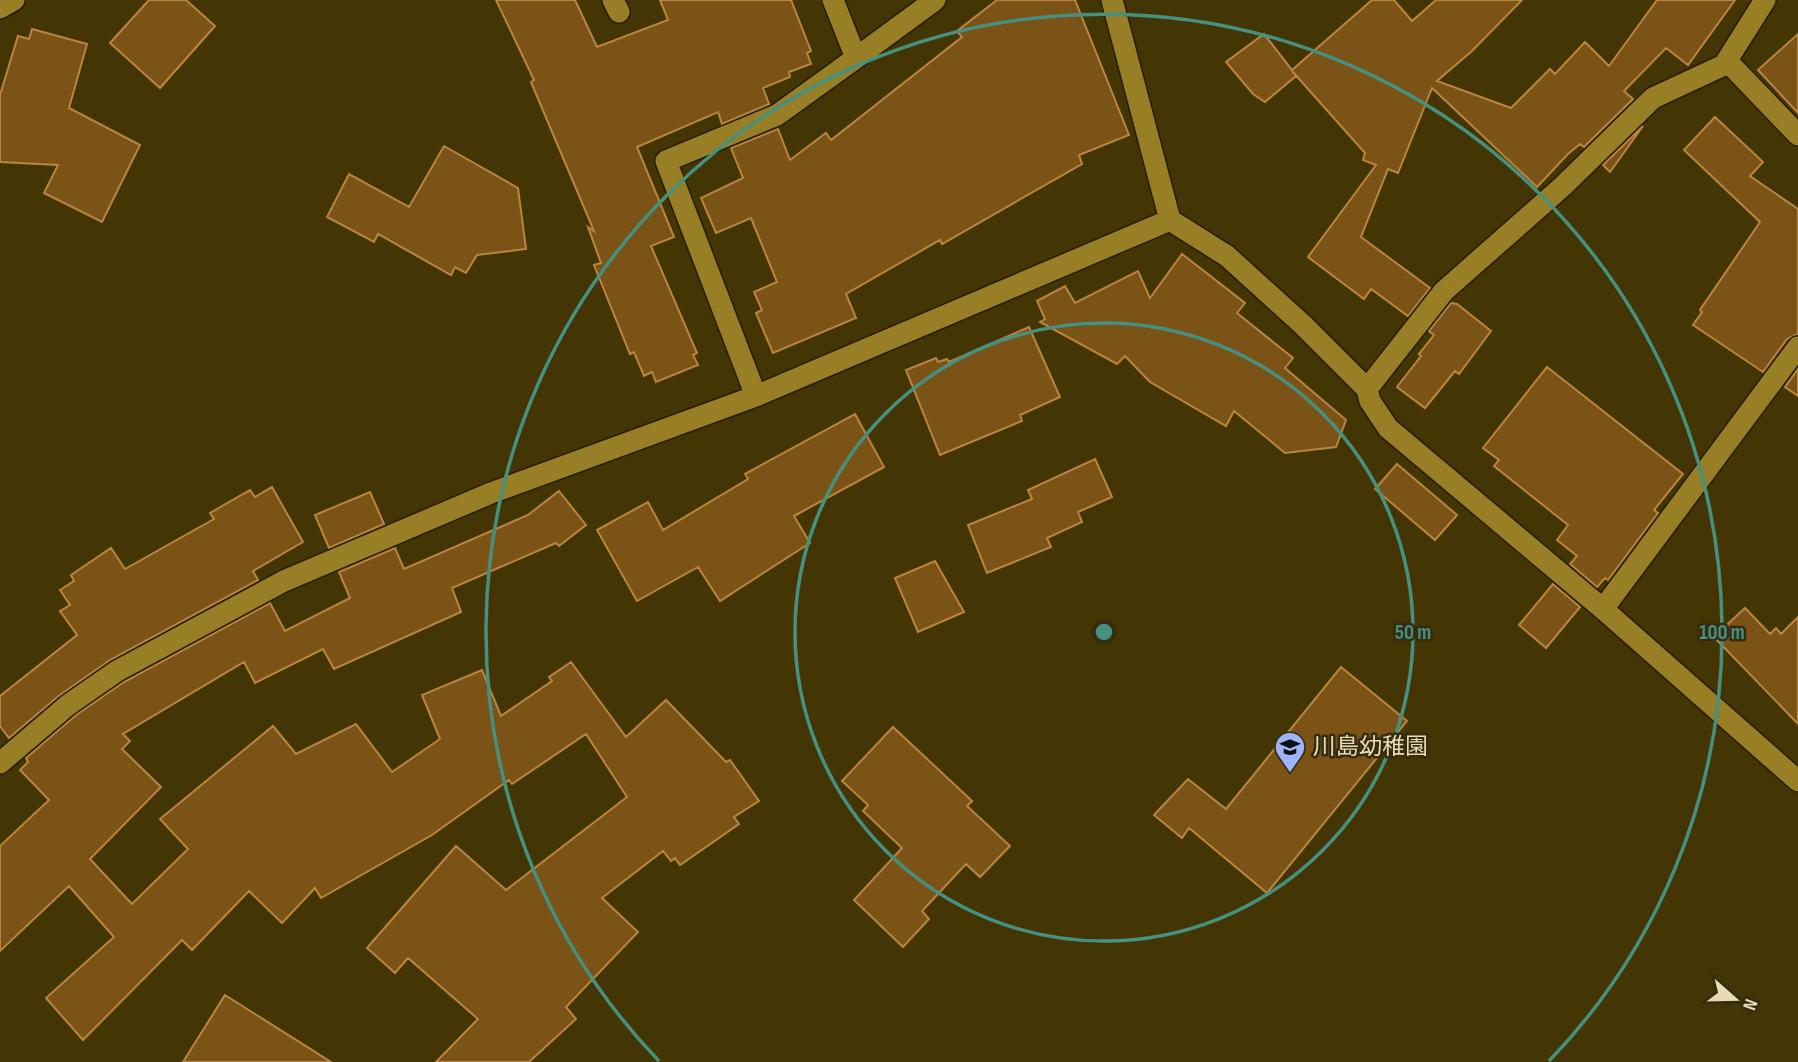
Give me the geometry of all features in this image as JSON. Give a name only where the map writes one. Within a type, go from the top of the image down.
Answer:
[{"type":"street","points":[[0,8],[14,0]]},
{"type":"street","points":[[833,0],[856,58]]},
{"type":"street","points":[[756,396],[666,161],[777,115],[935,0]]},
{"type":"street","points":[[1112,0],[1170,220],[1227,256],[1367,389],[1370,401],[1388,428],[1603,609],[1798,781]]},
{"type":"street","points":[[1367,389],[1444,291],[1514,231],[1653,98],[1724,65],[1765,0]]},
{"type":"street","points":[[1727,61],[1798,135]]},
{"type":"street","points":[[1,761],[68,705],[117,671],[284,581],[491,493],[756,396],[1170,220]]},
{"type":"street","points":[[1603,609],[1798,347]]},
{"type":"building","points":[[149,0],[186,0],[215,26],[160,88],[110,43]]},
{"type":"building","points":[[496,0],[575,0],[597,47],[668,20],[660,0],[791,0],[811,51],[807,53],[811,64],[789,72],[790,77],[763,88],[769,104],[722,124],[718,112],[637,147],[674,237],[651,246],[697,353],[693,355],[698,365],[656,382],[652,372],[644,376],[634,352],[630,354],[594,265],[601,263],[588,227],[594,231],[531,82],[534,80]]},
{"type":"building","points":[[997,0],[1075,0],[1129,135],[1079,155],[1082,164],[942,244],[940,240],[846,294],[856,318],[773,353],[756,313],[762,310],[754,292],[777,282],[751,218],[716,233],[701,198],[743,178],[731,148],[778,129],[790,160],[826,133],[831,140],[962,37],[957,31]]},
{"type":"building","points":[[1372,0],[1394,0],[1412,21],[1436,0],[1522,0],[1472,51],[1437,81],[1511,108],[1550,69],[1555,74],[1585,42],[1609,66],[1657,0],[1735,0],[1688,65],[1666,48],[1624,91],[1633,99],[1584,147],[1580,144],[1568,154],[1537,187],[1432,88],[1398,173],[1388,169],[1361,237],[1430,288],[1408,316],[1371,289],[1364,299],[1308,257],[1376,165],[1363,160],[1365,153],[1292,71],[1296,76],[1265,102],[1253,94],[1226,62],[1264,34],[1292,70]]},
{"type":"building","points":[[32,29],[87,44],[69,108],[140,145],[102,222],[44,193],[58,165],[0,162],[0,95],[18,36],[29,39]]},
{"type":"building","points":[[1798,34],[1798,113],[1758,70]]},
{"type":"building","points":[[1715,117],[1763,162],[1750,176],[1798,209],[1798,334],[1787,339],[1763,372],[1693,325],[1702,312],[1700,310],[1760,222],[1684,150]]},
{"type":"building","points":[[1643,126],[1610,172],[1603,165]]},
{"type":"building","points":[[444,146],[518,188],[526,249],[477,255],[466,273],[455,267],[451,275],[378,234],[374,242],[327,217],[349,174],[409,207]]},
{"type":"building","points":[[1182,254],[1245,303],[1237,313],[1293,358],[1285,368],[1346,420],[1336,447],[1285,453],[1234,411],[1226,426],[1150,382],[1125,356],[1117,364],[1040,322],[1045,319],[1037,301],[1065,286],[1075,303],[1138,271],[1150,298]]},
{"type":"building","points":[[1451,303],[1457,304],[1491,331],[1459,374],[1455,371],[1425,408],[1397,387],[1421,356],[1419,354],[1434,335],[1429,331]]},
{"type":"building","points":[[1029,327],[1060,397],[1020,415],[1022,421],[940,455],[906,370],[936,358],[938,362],[947,359],[949,362]]},
{"type":"building","points":[[1547,367],[1683,474],[1654,510],[1658,513],[1608,580],[1605,578],[1597,587],[1570,564],[1577,556],[1557,540],[1568,525],[1494,466],[1499,460],[1483,448]]},
{"type":"building","points":[[1798,369],[1798,396],[1785,387]]},
{"type":"building","points":[[855,414],[884,467],[794,516],[810,543],[720,601],[698,567],[637,601],[597,530],[648,502],[663,530],[748,479],[745,474]]},
{"type":"building","points":[[1095,459],[1112,497],[1078,512],[1082,522],[1047,538],[1051,547],[987,573],[968,525],[1032,499],[1028,490]]},
{"type":"building","points":[[1397,464],[1457,515],[1435,540],[1375,489]]},
{"type":"building","points":[[272,487],[303,542],[253,571],[258,580],[110,660],[60,695],[9,738],[0,726],[0,696],[77,635],[60,611],[70,605],[60,590],[74,581],[71,575],[111,548],[125,569],[214,519],[210,513],[250,490],[255,497]]},
{"type":"building","points":[[559,491],[586,525],[559,546],[556,543],[452,588],[461,612],[334,669],[323,649],[255,683],[244,662],[123,734],[130,741],[122,749],[161,787],[90,859],[132,904],[188,849],[160,819],[273,726],[296,754],[356,724],[392,772],[440,739],[422,695],[482,670],[501,716],[552,681],[549,677],[571,662],[626,737],[666,700],[726,762],[730,760],[759,801],[734,817],[739,824],[680,865],[675,858],[671,861],[663,851],[602,898],[638,932],[566,1007],[576,1019],[529,1062],[436,1062],[478,1019],[408,958],[395,973],[367,948],[456,846],[506,890],[627,797],[586,734],[512,784],[509,780],[432,835],[321,898],[315,888],[282,923],[249,891],[192,950],[182,940],[83,1040],[46,998],[114,937],[69,886],[0,951],[0,846],[49,800],[20,770],[28,762],[26,758],[76,715],[124,682],[270,603],[285,631],[350,598],[339,572],[395,548],[404,569],[528,515]]},
{"type":"building","points":[[370,492],[384,524],[329,548],[315,515]]},
{"type":"building","points":[[935,561],[964,612],[918,632],[895,578]]},
{"type":"building","points":[[1553,584],[1580,607],[1546,648],[1519,625]]},
{"type":"building","points":[[1745,608],[1770,634],[1776,628],[1781,634],[1798,617],[1798,724],[1714,637]]},
{"type":"building","points":[[1341,667],[1407,721],[1267,893],[1189,828],[1182,838],[1154,815],[1188,779],[1226,809]]},
{"type":"building","points":[[893,727],[972,801],[967,806],[1010,846],[980,877],[966,864],[922,911],[929,919],[903,947],[854,900],[902,848],[863,811],[868,805],[842,781]]},
{"type":"building","points":[[225,995],[331,1062],[183,1062]]},
{"type":"place","name":"川島幼稚園","points":[[1290,774]]}]
